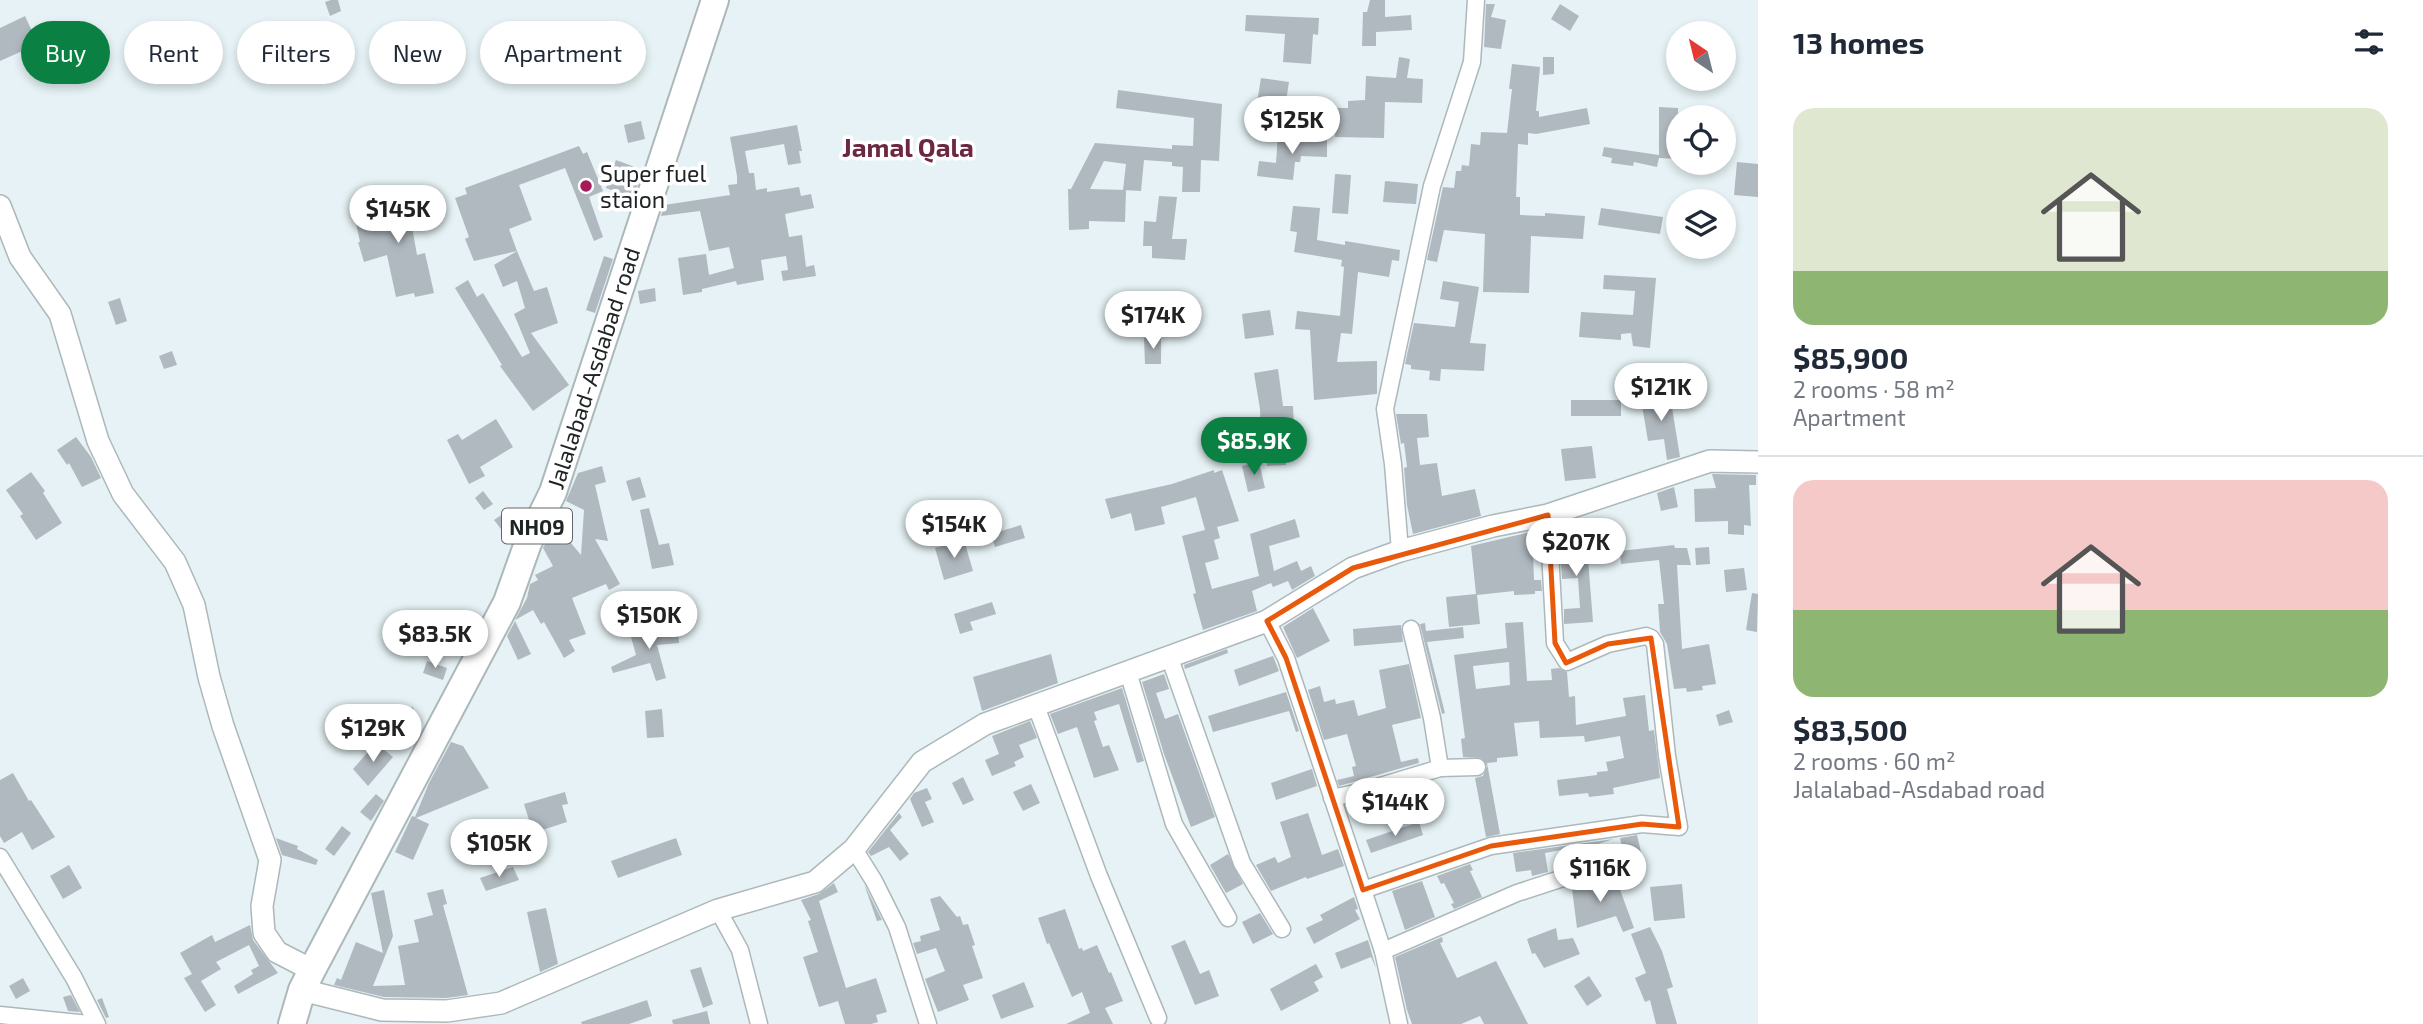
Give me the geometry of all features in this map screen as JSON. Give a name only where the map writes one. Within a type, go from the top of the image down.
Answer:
[{"type":"main road","name":"Jalalabad-Asdabad road","points":[[292,1024],[307,980],[507,602],[528,543],[553,492],[715,0]]},
{"type":"street","points":[[1400,551],[1393,464],[1385,409],[1432,186],[1472,62],[1476,0]]},
{"type":"street","points":[[0,206],[20,257],[60,314],[98,441],[123,494],[175,562],[194,605],[209,677],[223,726],[270,860],[262,906],[264,933],[277,952],[307,980],[382,1010],[447,1011],[501,1003],[718,910],[815,882],[854,849],[922,762],[985,724],[1267,621],[1353,568],[1400,551],[1493,526],[1548,515],[1710,461],[1758,462]]},
{"type":"street","points":[[1363,890],[1491,845],[1643,824],[1679,827],[1667,756],[1655,643],[1647,636],[1608,644],[1567,662],[1564,659],[1555,643],[1548,515]]},
{"type":"street","points":[[1267,621],[1286,658],[1363,890],[1382,951],[1399,1024]]},
{"type":"street","points":[[1410,629],[1432,718],[1440,768]]},
{"type":"street","points":[[1169,656],[1242,863],[1282,929]]},
{"type":"street","points":[[1128,672],[1174,824],[1228,918]]},
{"type":"street","points":[[1036,706],[1099,876],[1158,1018]]},
{"type":"street","points":[[1332,798],[1440,768],[1477,767]]},
{"type":"street","points":[[854,849],[897,927],[928,1024]]},
{"type":"street","points":[[0,857],[74,978],[97,1024]]},
{"type":"street","points":[[1382,951],[1517,894],[1602,865]]},
{"type":"street","points":[[718,910],[740,950],[759,1024]]},
{"type":"street","points":[[0,1015],[89,1024]]},
{"type":"highlighted area","points":[[1548,515],[1555,643],[1566,663],[1608,644],[1651,638],[1679,827],[1642,824],[1491,846],[1363,890],[1286,658],[1267,621],[1353,568]]},
{"type":"building","points":[[338,0],[341,11],[330,16],[325,2]]},
{"type":"building","points":[[1370,0],[1385,0],[1385,17],[1411,15],[1412,30],[1376,32],[1376,46],[1362,46],[1363,12],[1367,12]]},
{"type":"building","points":[[1486,4],[1495,4],[1491,17],[1506,20],[1501,49],[1484,47]]},
{"type":"building","points":[[1560,4],[1579,16],[1570,31],[1551,19]]},
{"type":"building","points":[[1246,15],[1319,18],[1318,35],[1313,34],[1311,64],[1283,62],[1285,34],[1245,31]]},
{"type":"building","points":[[25,16],[27,21],[21,21],[21,52],[0,61],[0,28]]},
{"type":"building","points":[[1399,57],[1410,59],[1407,78],[1423,79],[1422,103],[1385,102],[1384,138],[1335,137],[1336,108],[1348,108],[1348,101],[1365,100],[1366,76],[1396,78]]},
{"type":"building","points":[[1543,57],[1554,57],[1554,74],[1543,75]]},
{"type":"building","points":[[1512,64],[1540,67],[1536,111],[1539,111],[1539,117],[1587,108],[1590,124],[1536,134],[1528,133],[1528,145],[1518,144],[1516,197],[1520,197],[1520,215],[1545,216],[1545,213],[1585,216],[1583,239],[1531,236],[1529,293],[1483,292],[1485,234],[1444,230],[1437,262],[1427,260],[1443,187],[1454,188],[1456,171],[1461,171],[1462,165],[1469,166],[1471,144],[1480,145],[1481,132],[1507,133]]},
{"type":"building","points":[[1261,78],[1289,82],[1285,108],[1277,107],[1275,129],[1250,126]]},
{"type":"building","points":[[1118,90],[1222,104],[1219,161],[1201,160],[1200,192],[1182,192],[1183,167],[1172,166],[1172,162],[1144,160],[1141,191],[1126,190],[1125,222],[1089,221],[1089,229],[1069,230],[1068,189],[1071,189],[1095,143],[1172,149],[1172,145],[1193,146],[1194,118],[1116,108]],"holes":[[[1104,161],[1126,164],[1123,190],[1090,189]]]},
{"type":"building","points":[[1659,107],[1666,107],[1666,158],[1659,158],[1657,167],[1634,162],[1633,166],[1611,163],[1612,158],[1602,156],[1604,147],[1659,155]]},
{"type":"building","points":[[641,121],[645,139],[628,143],[624,125]]},
{"type":"building","points":[[797,125],[802,151],[799,151],[801,163],[788,165],[784,144],[745,151],[749,173],[754,173],[756,190],[767,188],[767,192],[799,187],[801,196],[811,194],[814,208],[785,214],[789,237],[802,235],[806,267],[814,265],[816,276],[783,281],[781,271],[788,270],[786,256],[761,260],[764,280],[737,285],[736,281],[683,295],[678,258],[706,254],[709,275],[734,268],[729,247],[709,251],[700,211],[661,216],[664,205],[730,195],[728,185],[737,184],[737,176],[730,137]]},
{"type":"building","points":[[1278,134],[1327,139],[1327,157],[1301,156],[1300,162],[1295,162],[1293,180],[1257,176],[1259,161],[1276,163]]},
{"type":"building","points":[[579,146],[583,154],[587,152],[603,191],[589,197],[603,237],[594,241],[565,168],[519,185],[532,220],[509,229],[517,251],[474,261],[465,239],[469,237],[455,198],[467,194],[465,188]]},
{"type":"building","points":[[616,160],[643,170],[633,198],[606,188]]},
{"type":"building","points":[[1737,162],[1758,164],[1758,197],[1736,195]]},
{"type":"building","points":[[1335,174],[1351,175],[1348,214],[1332,213]]},
{"type":"building","points":[[1385,181],[1418,184],[1416,204],[1383,202]]},
{"type":"building","points":[[1159,196],[1177,197],[1172,239],[1187,239],[1185,260],[1152,258],[1152,246],[1143,246],[1144,221],[1156,222]]},
{"type":"building","points":[[436,197],[441,212],[411,221],[417,255],[425,253],[434,293],[396,297],[387,255],[364,262],[354,214],[380,208],[381,212],[417,206],[416,204]]},
{"type":"building","points":[[1293,206],[1320,208],[1317,240],[1345,245],[1345,241],[1400,250],[1399,261],[1392,260],[1389,277],[1358,272],[1352,334],[1341,333],[1337,362],[1377,361],[1377,394],[1314,400],[1310,330],[1295,329],[1297,311],[1340,316],[1344,267],[1341,266],[1342,260],[1294,252],[1297,232],[1290,231]]},
{"type":"building","points":[[1601,208],[1663,217],[1660,234],[1598,225]]},
{"type":"building","points":[[517,251],[534,291],[547,287],[558,323],[531,333],[569,385],[533,411],[500,366],[502,365],[455,288],[468,280],[477,297],[483,293],[522,357],[530,353],[514,314],[525,308],[517,281],[503,287],[494,265]]},
{"type":"building","points":[[604,256],[613,259],[595,313],[586,310]]},
{"type":"building","points":[[1604,275],[1656,278],[1650,348],[1633,346],[1631,333],[1621,334],[1621,340],[1579,337],[1581,312],[1633,315],[1635,291],[1603,289]]},
{"type":"building","points":[[1443,281],[1479,287],[1470,343],[1486,344],[1484,371],[1441,369],[1440,381],[1429,380],[1430,371],[1411,369],[1411,365],[1405,364],[1414,323],[1455,327],[1459,302],[1440,299]]},
{"type":"building","points":[[655,288],[656,301],[640,304],[638,291]]},
{"type":"building","points":[[120,298],[127,321],[116,325],[108,302]]},
{"type":"building","points":[[1270,310],[1274,335],[1245,339],[1242,314]]},
{"type":"building","points":[[1144,338],[1161,338],[1161,364],[1145,364]]},
{"type":"building","points":[[172,351],[177,365],[164,369],[159,356]]},
{"type":"building","points":[[1278,369],[1283,406],[1293,406],[1294,428],[1283,428],[1286,465],[1267,466],[1265,435],[1261,435],[1254,373]]},
{"type":"building","points":[[1670,395],[1680,457],[1667,460],[1664,439],[1648,441],[1641,399]]},
{"type":"building","points":[[1571,400],[1621,400],[1621,416],[1571,416]]},
{"type":"building","points":[[1396,414],[1427,414],[1429,437],[1417,438],[1420,465],[1437,463],[1442,496],[1475,489],[1481,516],[1413,534],[1407,505],[1404,443],[1401,444]]},
{"type":"building","points":[[496,419],[513,447],[480,467],[485,476],[469,484],[447,440],[458,434],[462,440]]},
{"type":"building","points":[[76,437],[91,457],[101,478],[82,487],[69,463],[67,465],[57,450]]},
{"type":"building","points":[[1592,446],[1596,478],[1565,481],[1561,449]]},
{"type":"building","points":[[1259,462],[1265,488],[1248,492],[1242,466]]},
{"type":"building","points":[[602,466],[606,482],[595,485],[608,541],[595,539],[620,584],[609,590],[606,584],[572,598],[586,634],[569,640],[575,651],[564,658],[544,622],[541,624],[533,610],[515,620],[527,598],[530,584],[538,580],[535,575],[553,566],[543,548],[555,524],[581,555],[584,510],[566,501],[578,473]]},
{"type":"building","points":[[1214,470],[1214,473],[1222,470],[1239,521],[1217,527],[1220,538],[1214,540],[1219,559],[1205,563],[1212,589],[1259,576],[1250,534],[1295,519],[1300,537],[1269,546],[1274,571],[1297,561],[1301,571],[1311,566],[1315,576],[1292,590],[1288,581],[1273,587],[1271,583],[1252,591],[1257,611],[1203,630],[1182,536],[1205,530],[1196,497],[1161,507],[1165,524],[1135,531],[1131,513],[1111,519],[1105,499],[1172,484]]},
{"type":"building","points":[[31,472],[62,523],[36,540],[20,516],[23,514],[6,490]]},
{"type":"building","points":[[1712,474],[1756,475],[1756,485],[1749,485],[1751,526],[1744,525],[1744,535],[1728,534],[1728,521],[1695,522],[1694,489],[1716,488]]},
{"type":"building","points":[[640,477],[646,497],[632,501],[626,481]]},
{"type":"building","points":[[1674,487],[1678,507],[1661,511],[1657,493]]},
{"type":"building","points":[[483,491],[493,504],[484,510],[475,498]]},
{"type":"building","points":[[512,508],[521,521],[504,533],[494,520]]},
{"type":"building","points":[[649,508],[659,545],[669,543],[674,565],[652,569],[640,510]]},
{"type":"building","points":[[1021,525],[1025,538],[995,547],[991,534]]},
{"type":"building","points":[[1575,527],[1576,560],[1588,559],[1593,622],[1564,624],[1564,609],[1580,608],[1578,578],[1562,579],[1559,528]]},
{"type":"building","points":[[1530,532],[1531,542],[1539,541],[1540,553],[1533,553],[1534,580],[1541,580],[1542,591],[1535,591],[1535,594],[1514,595],[1514,591],[1477,595],[1480,624],[1449,627],[1446,597],[1476,594],[1471,546]]},
{"type":"building","points":[[964,540],[973,571],[944,580],[935,548]]},
{"type":"building","points":[[1674,545],[1675,548],[1687,548],[1691,565],[1677,565],[1682,649],[1709,644],[1716,684],[1702,686],[1703,690],[1687,692],[1686,688],[1674,689],[1667,644],[1660,632],[1658,604],[1664,604],[1659,560],[1621,564],[1620,551]]},
{"type":"building","points":[[1709,547],[1710,564],[1696,565],[1695,548]]},
{"type":"building","points":[[1744,568],[1747,590],[1726,592],[1724,570]]},
{"type":"building","points":[[1752,593],[1758,594],[1757,632],[1746,630]]},
{"type":"building","points":[[992,602],[996,614],[970,622],[973,630],[960,634],[954,614]]},
{"type":"building","points":[[1313,608],[1330,641],[1297,658],[1283,627]]},
{"type":"building","points":[[515,621],[531,654],[518,660],[507,636]]},
{"type":"building","points":[[1523,622],[1527,681],[1552,680],[1551,669],[1559,668],[1567,672],[1569,697],[1575,696],[1576,725],[1626,716],[1623,698],[1645,695],[1649,731],[1654,730],[1660,778],[1613,788],[1614,794],[1559,796],[1557,780],[1597,775],[1597,772],[1608,771],[1606,762],[1624,758],[1620,736],[1585,742],[1584,736],[1540,738],[1539,721],[1514,723],[1518,756],[1497,758],[1497,762],[1487,763],[1500,834],[1486,837],[1475,778],[1483,776],[1487,766],[1481,758],[1463,757],[1461,739],[1465,738],[1454,655],[1507,648],[1505,623]],"holes":[[[1509,662],[1510,685],[1476,689],[1473,666]]]},
{"type":"building","points":[[1425,623],[1426,631],[1463,627],[1464,638],[1427,642],[1445,713],[1442,714],[1420,624]]},
{"type":"building","points":[[1401,625],[1403,642],[1354,646],[1353,629]]},
{"type":"building","points":[[678,628],[679,643],[657,645],[666,678],[656,681],[650,663],[613,673],[611,667],[636,655],[631,637],[660,629]]},
{"type":"building","points":[[1227,649],[1228,653],[1185,669],[1184,665]]},
{"type":"building","points":[[1051,654],[1058,683],[982,711],[973,677]]},
{"type":"building","points":[[1273,656],[1279,671],[1239,686],[1234,670]]},
{"type":"building","points":[[427,661],[447,668],[443,680],[423,673]]},
{"type":"building","points":[[1409,664],[1421,718],[1392,725],[1401,762],[1418,758],[1419,763],[1339,786],[1337,780],[1354,776],[1352,767],[1356,766],[1347,734],[1324,740],[1308,690],[1320,686],[1324,702],[1335,699],[1336,704],[1354,700],[1358,716],[1386,708],[1379,670]]},
{"type":"building","points":[[1164,674],[1169,689],[1156,693],[1165,719],[1178,714],[1215,817],[1191,827],[1164,754],[1142,682]]},
{"type":"building","points":[[1122,688],[1144,761],[1137,763],[1119,704],[1094,712],[1097,720],[1094,721],[1103,747],[1109,745],[1119,770],[1094,778],[1077,727],[1058,734],[1050,714]]},
{"type":"building","points":[[1286,692],[1299,731],[1296,732],[1289,711],[1213,732],[1208,716]]},
{"type":"building","points":[[413,707],[418,723],[404,728],[399,711]]},
{"type":"building","points":[[662,709],[664,737],[647,738],[645,711]]},
{"type":"building","points":[[1729,710],[1733,722],[1719,726],[1716,715]]},
{"type":"building","points":[[1030,721],[1037,738],[1019,745],[1024,757],[1014,762],[1016,766],[992,776],[985,760],[999,754],[992,736]]},
{"type":"building","points":[[451,742],[463,746],[489,788],[416,818],[429,824],[413,860],[395,852]]},
{"type":"building","points":[[376,743],[393,757],[368,786],[353,769]]},
{"type":"building","points":[[1312,769],[1317,786],[1276,800],[1271,783]]},
{"type":"building","points":[[13,773],[55,837],[32,850],[22,832],[4,843],[0,836],[0,780]]},
{"type":"building","points":[[963,777],[974,800],[963,805],[952,783]]},
{"type":"building","points":[[1031,784],[1040,803],[1023,811],[1013,792]]},
{"type":"building","points":[[927,788],[932,799],[925,802],[934,822],[922,827],[910,799],[914,793]]},
{"type":"building","points":[[565,792],[568,804],[562,805],[567,822],[533,833],[524,804]]},
{"type":"building","points":[[376,794],[384,801],[371,821],[360,812]]},
{"type":"building","points":[[899,813],[902,817],[890,830],[909,854],[900,861],[889,847],[871,856],[868,852]]},
{"type":"building","points":[[1308,813],[1322,855],[1338,849],[1344,866],[1271,891],[1256,865],[1275,857],[1278,863],[1291,857],[1280,822]]},
{"type":"building","points":[[1419,822],[1423,835],[1371,853],[1366,840]]},
{"type":"building","points":[[342,826],[351,833],[334,856],[325,849]]},
{"type":"building","points":[[1637,835],[1642,856],[1625,860],[1620,838]]},
{"type":"building","points":[[276,838],[298,846],[297,849],[318,860],[316,865],[282,855]]},
{"type":"building","points":[[676,838],[682,855],[618,878],[611,861]]},
{"type":"building","points":[[1614,839],[1598,844],[1600,855],[1578,862],[1578,856],[1567,858],[1566,849],[1545,853],[1548,872],[1532,876],[1531,870],[1516,872],[1513,853]]},
{"type":"building","points":[[1228,854],[1243,884],[1226,893],[1210,865]]},
{"type":"building","points":[[1470,864],[1473,870],[1470,871],[1482,897],[1454,909],[1451,904],[1454,903],[1444,883],[1441,884],[1437,876]]},
{"type":"building","points":[[69,865],[82,888],[63,899],[50,876]]},
{"type":"building","points":[[513,867],[519,880],[486,891],[480,878]]},
{"type":"building","points":[[1605,875],[1609,887],[1618,884],[1634,928],[1623,932],[1616,916],[1577,928],[1572,889]]},
{"type":"building","points":[[1422,881],[1435,917],[1405,930],[1392,891]]},
{"type":"building","points":[[834,883],[838,892],[819,901],[846,988],[876,978],[887,1012],[876,1015],[878,1022],[845,1024],[838,1001],[819,1007],[803,957],[818,952],[808,921],[811,920],[801,900],[819,894]]},
{"type":"building","points":[[864,884],[882,920],[877,921]]},
{"type":"building","points":[[1682,884],[1685,918],[1654,921],[1650,887]]},
{"type":"building","points":[[443,889],[447,904],[443,905],[468,995],[446,998],[384,997],[334,985],[337,978],[341,980],[356,942],[383,953],[371,893],[384,890],[393,936],[373,986],[405,985],[398,946],[419,942],[414,920],[433,915],[427,893]]},
{"type":"building","points":[[940,896],[957,917],[960,916],[963,925],[968,924],[983,978],[963,985],[969,1000],[938,1012],[925,979],[945,971],[936,948],[917,954],[913,943],[921,941],[920,936],[940,930],[930,899]]},
{"type":"building","points":[[1354,897],[1358,909],[1355,910],[1360,919],[1314,944],[1306,928],[1323,920],[1320,915]]},
{"type":"building","points":[[546,908],[558,964],[540,972],[527,912]]},
{"type":"building","points":[[1065,909],[1079,949],[1082,948],[1083,951],[1097,945],[1109,973],[1111,972],[1123,1001],[1105,1008],[1113,1024],[1066,1024],[1090,1013],[1082,992],[1072,997],[1038,918]]},
{"type":"building","points":[[1260,913],[1273,934],[1253,944],[1242,922]]},
{"type":"building","points":[[250,925],[253,940],[278,973],[238,994],[234,986],[253,974],[251,970],[259,966],[249,945],[216,962],[221,969],[201,981],[216,1005],[205,1012],[184,978],[192,974],[180,953],[212,935],[215,942]]},
{"type":"building","points":[[1650,927],[1662,951],[1673,987],[1667,989],[1677,1024],[1656,1024],[1650,1000],[1645,1002],[1635,978],[1646,973],[1631,934]]},
{"type":"building","points":[[1556,928],[1558,940],[1573,938],[1580,954],[1544,968],[1535,953],[1532,954],[1527,939]]},
{"type":"building","points":[[1442,937],[1443,942],[1440,943],[1457,978],[1496,961],[1528,1024],[1484,1024],[1480,1016],[1461,1024],[1412,1024],[1395,957]]},
{"type":"building","points":[[1185,940],[1200,974],[1209,970],[1219,996],[1195,1005],[1171,946]]},
{"type":"building","points":[[1368,940],[1376,968],[1371,957],[1341,969],[1335,953]]},
{"type":"building","points":[[1316,964],[1323,977],[1314,982],[1319,991],[1281,1011],[1270,989]]},
{"type":"building","points":[[701,967],[713,1004],[703,1008],[690,970]]},
{"type":"building","points":[[1589,976],[1602,996],[1587,1006],[1574,986]]},
{"type":"building","points":[[23,978],[30,991],[16,999],[9,986]]},
{"type":"building","points":[[1024,982],[1034,1007],[1001,1019],[992,995]]},
{"type":"building","points":[[71,995],[80,1012],[68,1011],[63,997]]},
{"type":"building","points":[[102,998],[109,1017],[106,1018],[97,1000]]},
{"type":"building","points":[[647,1000],[652,1016],[629,1024],[581,1022]]},
{"type":"building","points":[[707,1011],[710,1024],[673,1024],[672,1020]]},
{"type":"place","name":"Super fuel staion","points":[[586,186]]},
{"type":"district","name":"Jamal Qala","points":[[908,146]]}]
